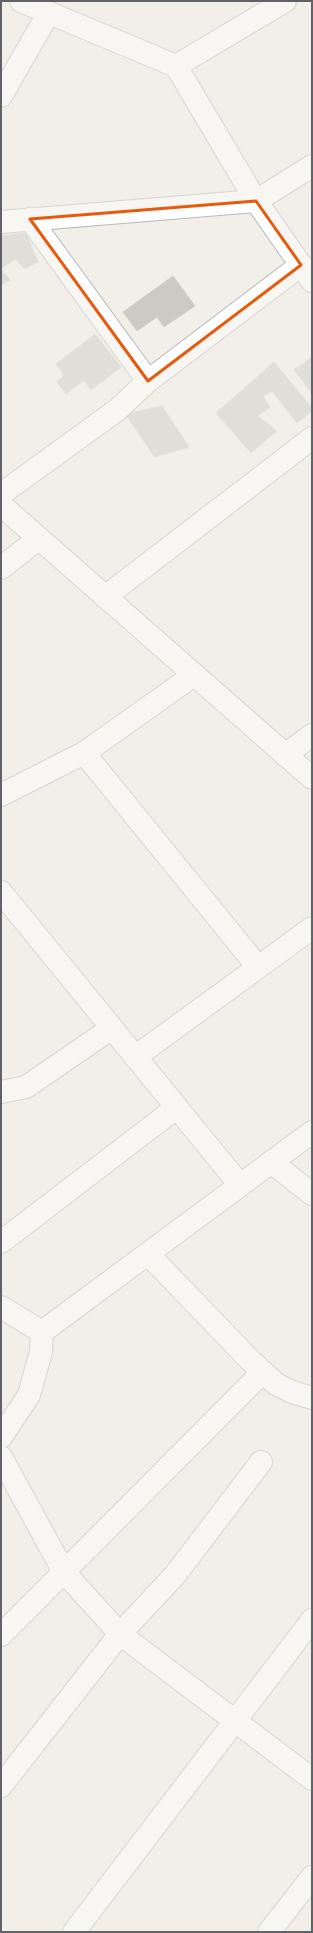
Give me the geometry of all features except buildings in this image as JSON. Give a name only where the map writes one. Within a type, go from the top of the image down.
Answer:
[{"type":"street","points":[[1,494],[118,410],[148,381],[306,273],[256,201],[176,66],[48,14],[21,1]]},
{"type":"street","points":[[176,66],[285,1]]},
{"type":"street","points":[[1,96],[48,14]]},
{"type":"street","points":[[1,222],[256,201],[312,166]]},
{"type":"street","points":[[30,219],[148,381]]},
{"type":"street","points":[[105,597],[312,438]]},
{"type":"street","points":[[1,504],[38,539],[312,778]]},
{"type":"street","points":[[1,568],[38,539]]},
{"type":"street","points":[[1,796],[84,753],[194,675]]},
{"type":"street","points":[[285,755],[312,735]]},
{"type":"street","points":[[84,753],[258,967]]},
{"type":"street","points":[[1,892],[240,1186]]},
{"type":"street","points":[[135,1057],[312,928]]},
{"type":"street","points":[[1,1092],[26,1087],[112,1028]]},
{"type":"street","points":[[1,1242],[176,1108]]},
{"type":"street","points":[[42,1332],[312,1132]]},
{"type":"street","points":[[271,1162],[312,1194]]},
{"type":"street","points":[[148,1254],[276,1384],[292,1392],[312,1398]]},
{"type":"street","points":[[1,1308],[42,1332]]},
{"type":"street","points":[[1,1437],[29,1395],[41,1352],[42,1332]]},
{"type":"street","points":[[1,1635],[263,1372]]},
{"type":"street","points":[[1,1457],[64,1572],[120,1634],[312,1779]]},
{"type":"street","points":[[1,1786],[120,1634],[175,1575],[261,1462]]},
{"type":"street","points":[[74,1932],[312,1620]]},
{"type":"street","points":[[269,1932],[312,1877]]},
{"type":"highlighted area","points":[[256,201],[301,265],[148,381],[30,219]]}]
